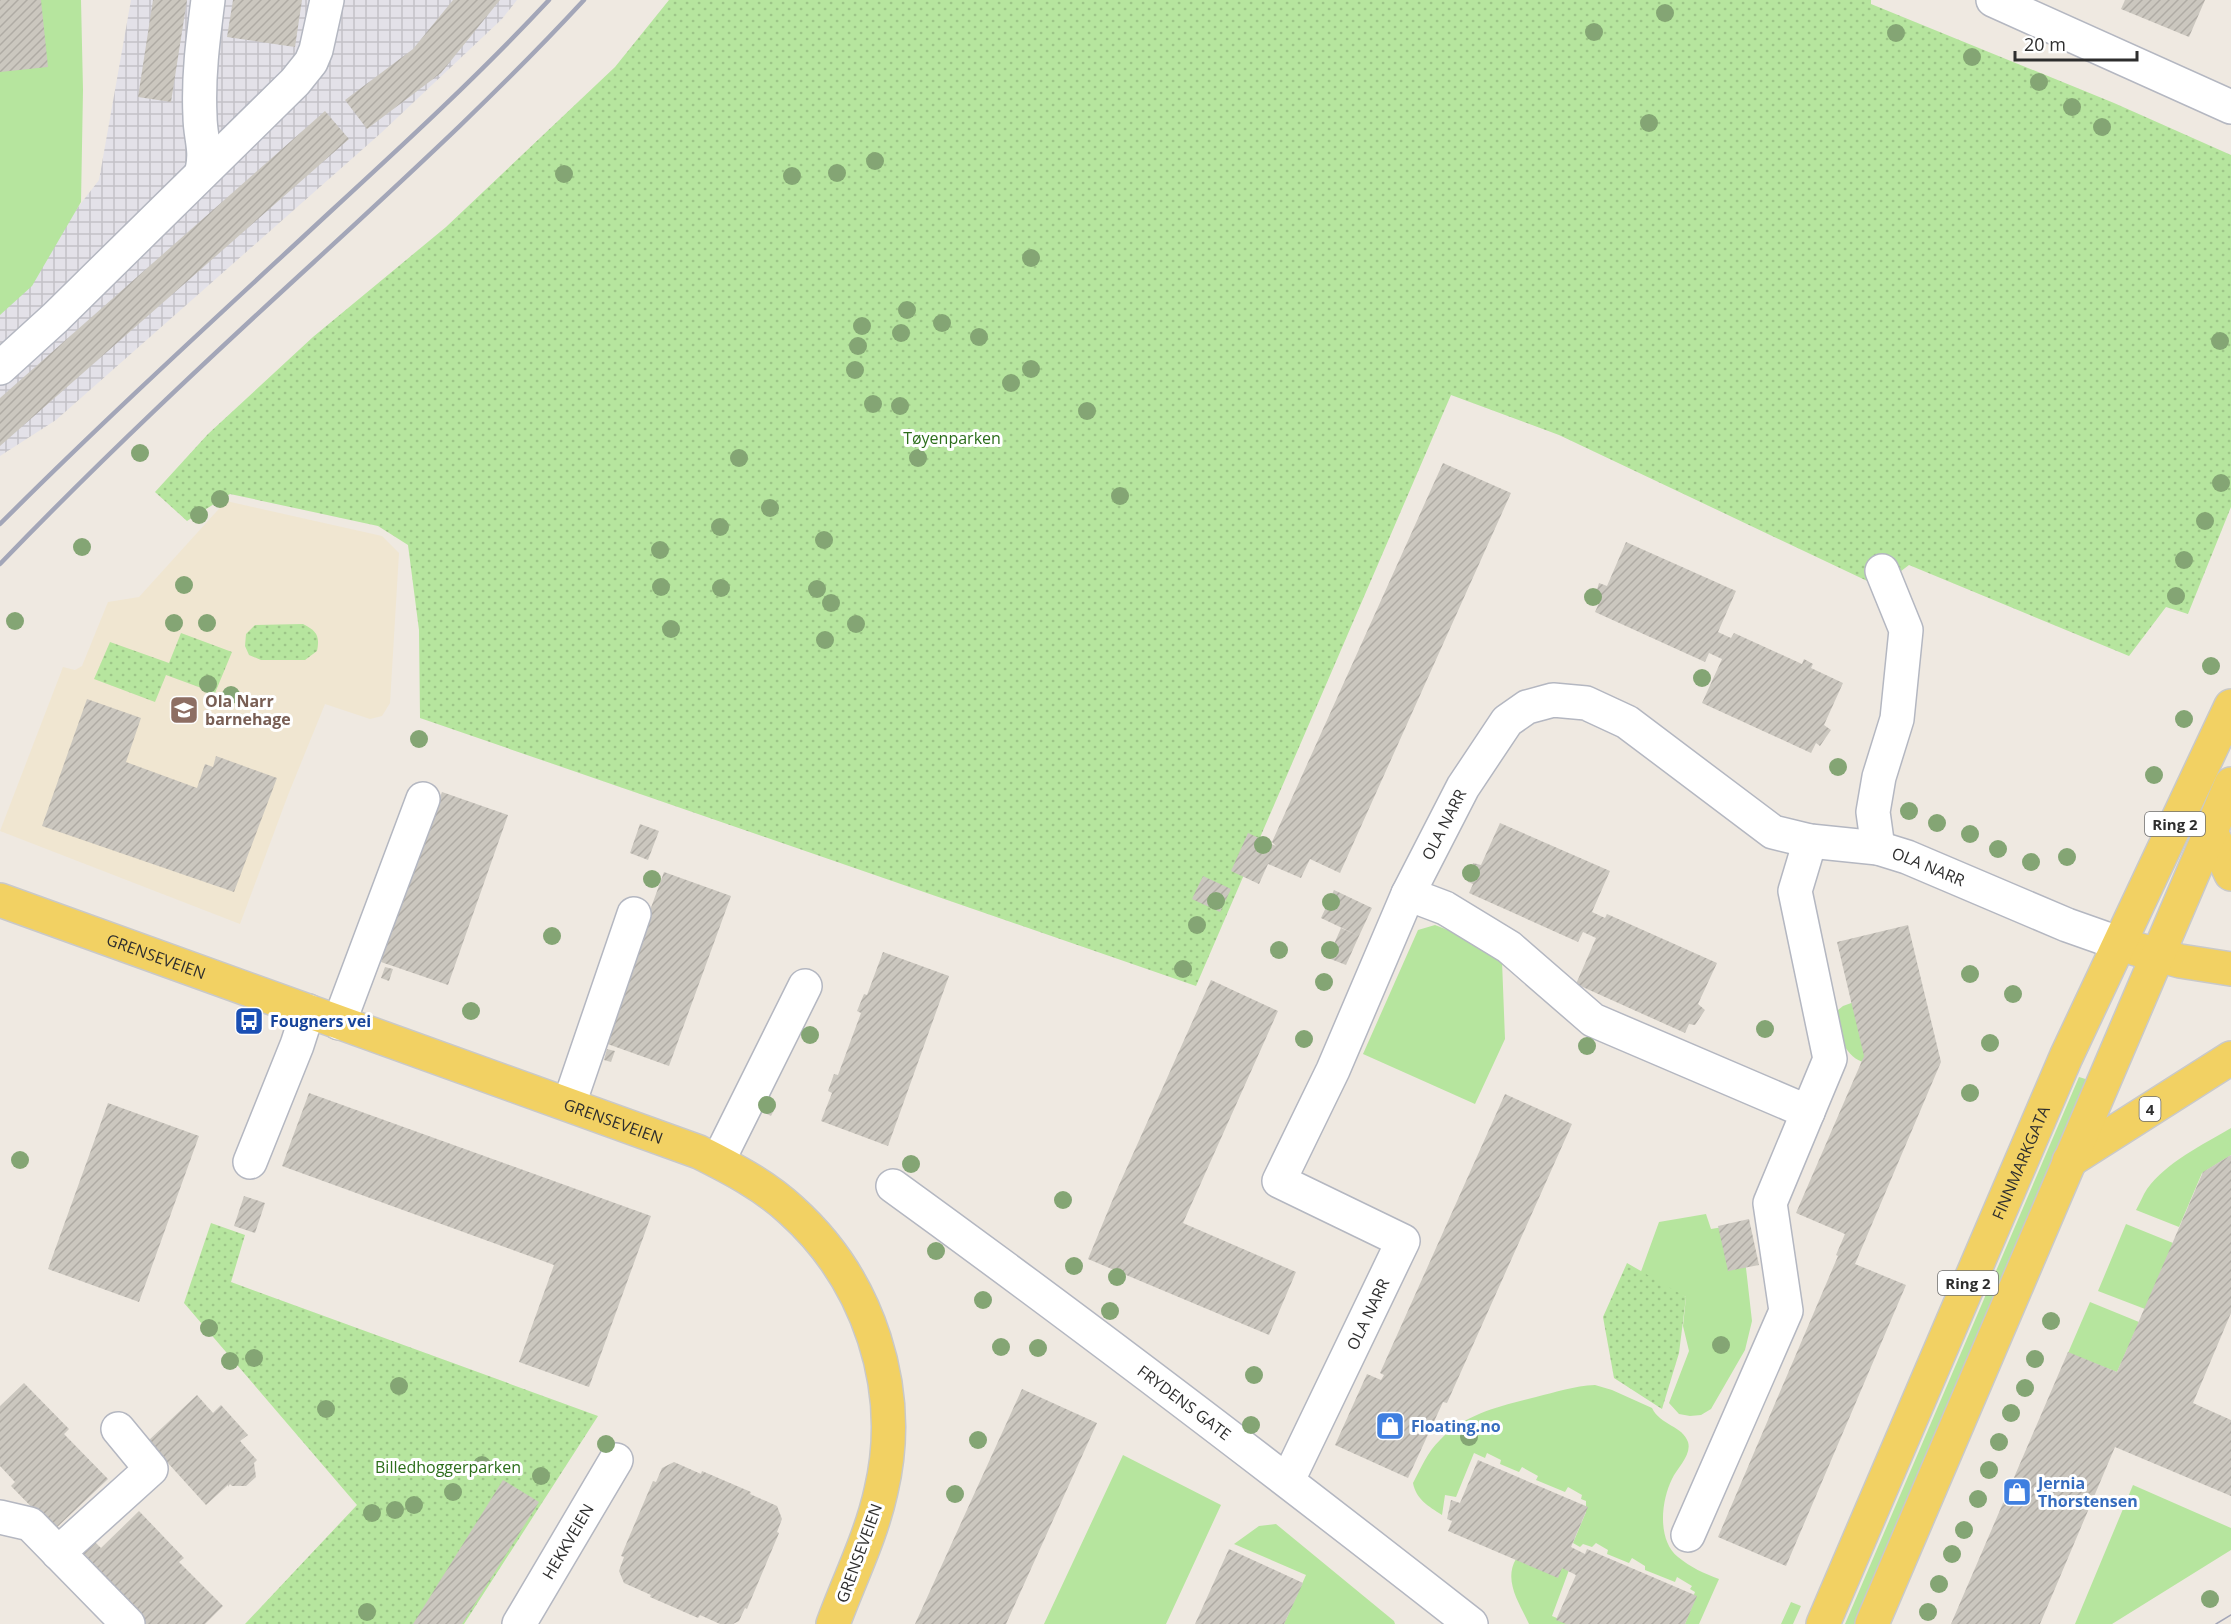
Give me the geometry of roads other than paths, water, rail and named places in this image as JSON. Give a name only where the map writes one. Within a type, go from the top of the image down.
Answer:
[{"type":"main road","name":"FINNMARKGATA","points":[[1823,1624],[2066,1057],[2231,706]]},
{"type":"main road","name":"Ring 2","points":[[1872,1624],[2231,784]]},
{"type":"main road","points":[[2211,832],[2231,874]]},
{"type":"main road","name":"GRENSEVEIEN","points":[[0,900],[676,1143],[748,1177],[791,1209],[826,1247],[854,1288],[873,1334],[884,1376],[889,1414],[888,1453],[881,1491],[872,1523],[833,1624]]},
{"type":"main road","points":[[2118,943],[2157,957],[2231,969]]},
{"type":"main road","name":"4","points":[[2069,1161],[2231,1058]]},
{"type":"street","points":[[202,171],[206,155],[200,117],[200,60],[208,0]]},
{"type":"street","points":[[0,368],[55,318],[202,171],[273,106],[311,62],[316,50],[327,0]]},
{"type":"street","points":[[1993,0],[2231,107]]},
{"type":"street","points":[[1878,848],[1873,812],[1879,777],[1897,719],[1906,630],[1882,571]]},
{"type":"street","name":"OLA NARR","points":[[1288,1480],[1403,1241],[1279,1181],[1333,1070],[1408,894],[1463,787],[1507,720],[1527,707],[1553,700],[1586,703],[1627,722],[1773,832],[1810,841],[1878,848],[1906,857],[2067,925],[2118,943]]},
{"type":"street","points":[[339,1023],[423,799]]},
{"type":"street","points":[[1688,1535],[1786,1311],[1770,1203],[1830,1059],[1795,891],[1810,841]]},
{"type":"street","points":[[1408,894],[1445,908],[1509,947],[1593,1020],[1808,1112]]},
{"type":"street","points":[[569,1104],[634,914]]},
{"type":"street","points":[[718,1161],[805,986]]},
{"type":"street","points":[[250,1162],[297,1045],[308,1011]]},
{"type":"street","name":"FRYDENS GATE","points":[[892,1186],[1003,1266],[1288,1480],[1471,1624]]},
{"type":"street","points":[[58,1553],[151,1469],[118,1429]]},
{"type":"street","name":"HEKKVEIEN","points":[[519,1624],[616,1460]]},
{"type":"street","points":[[0,1517],[30,1524],[128,1624]]},
{"type":"tram line","points":[[2216,1624],[2231,1615]]},
{"type":"railway","points":[[0,524],[122,405],[442,108],[549,0]]},
{"type":"railway","points":[[0,564],[155,410],[452,134],[584,0]]},
{"type":"place","name":"Ola Narr barnehage","points":[[184,710]]},
{"type":"place","name":"Fougners vei","points":[[249,1021]]},
{"type":"place","name":"Floating.no","points":[[1390,1426]]},
{"type":"place","name":"Jernia Thorstensen","points":[[2017,1492]]},
{"type":"park label","name":"Tøyenparken","points":[[952,438]]},
{"type":"park label","name":"Billedhoggerparken","points":[[448,1467]]}]
